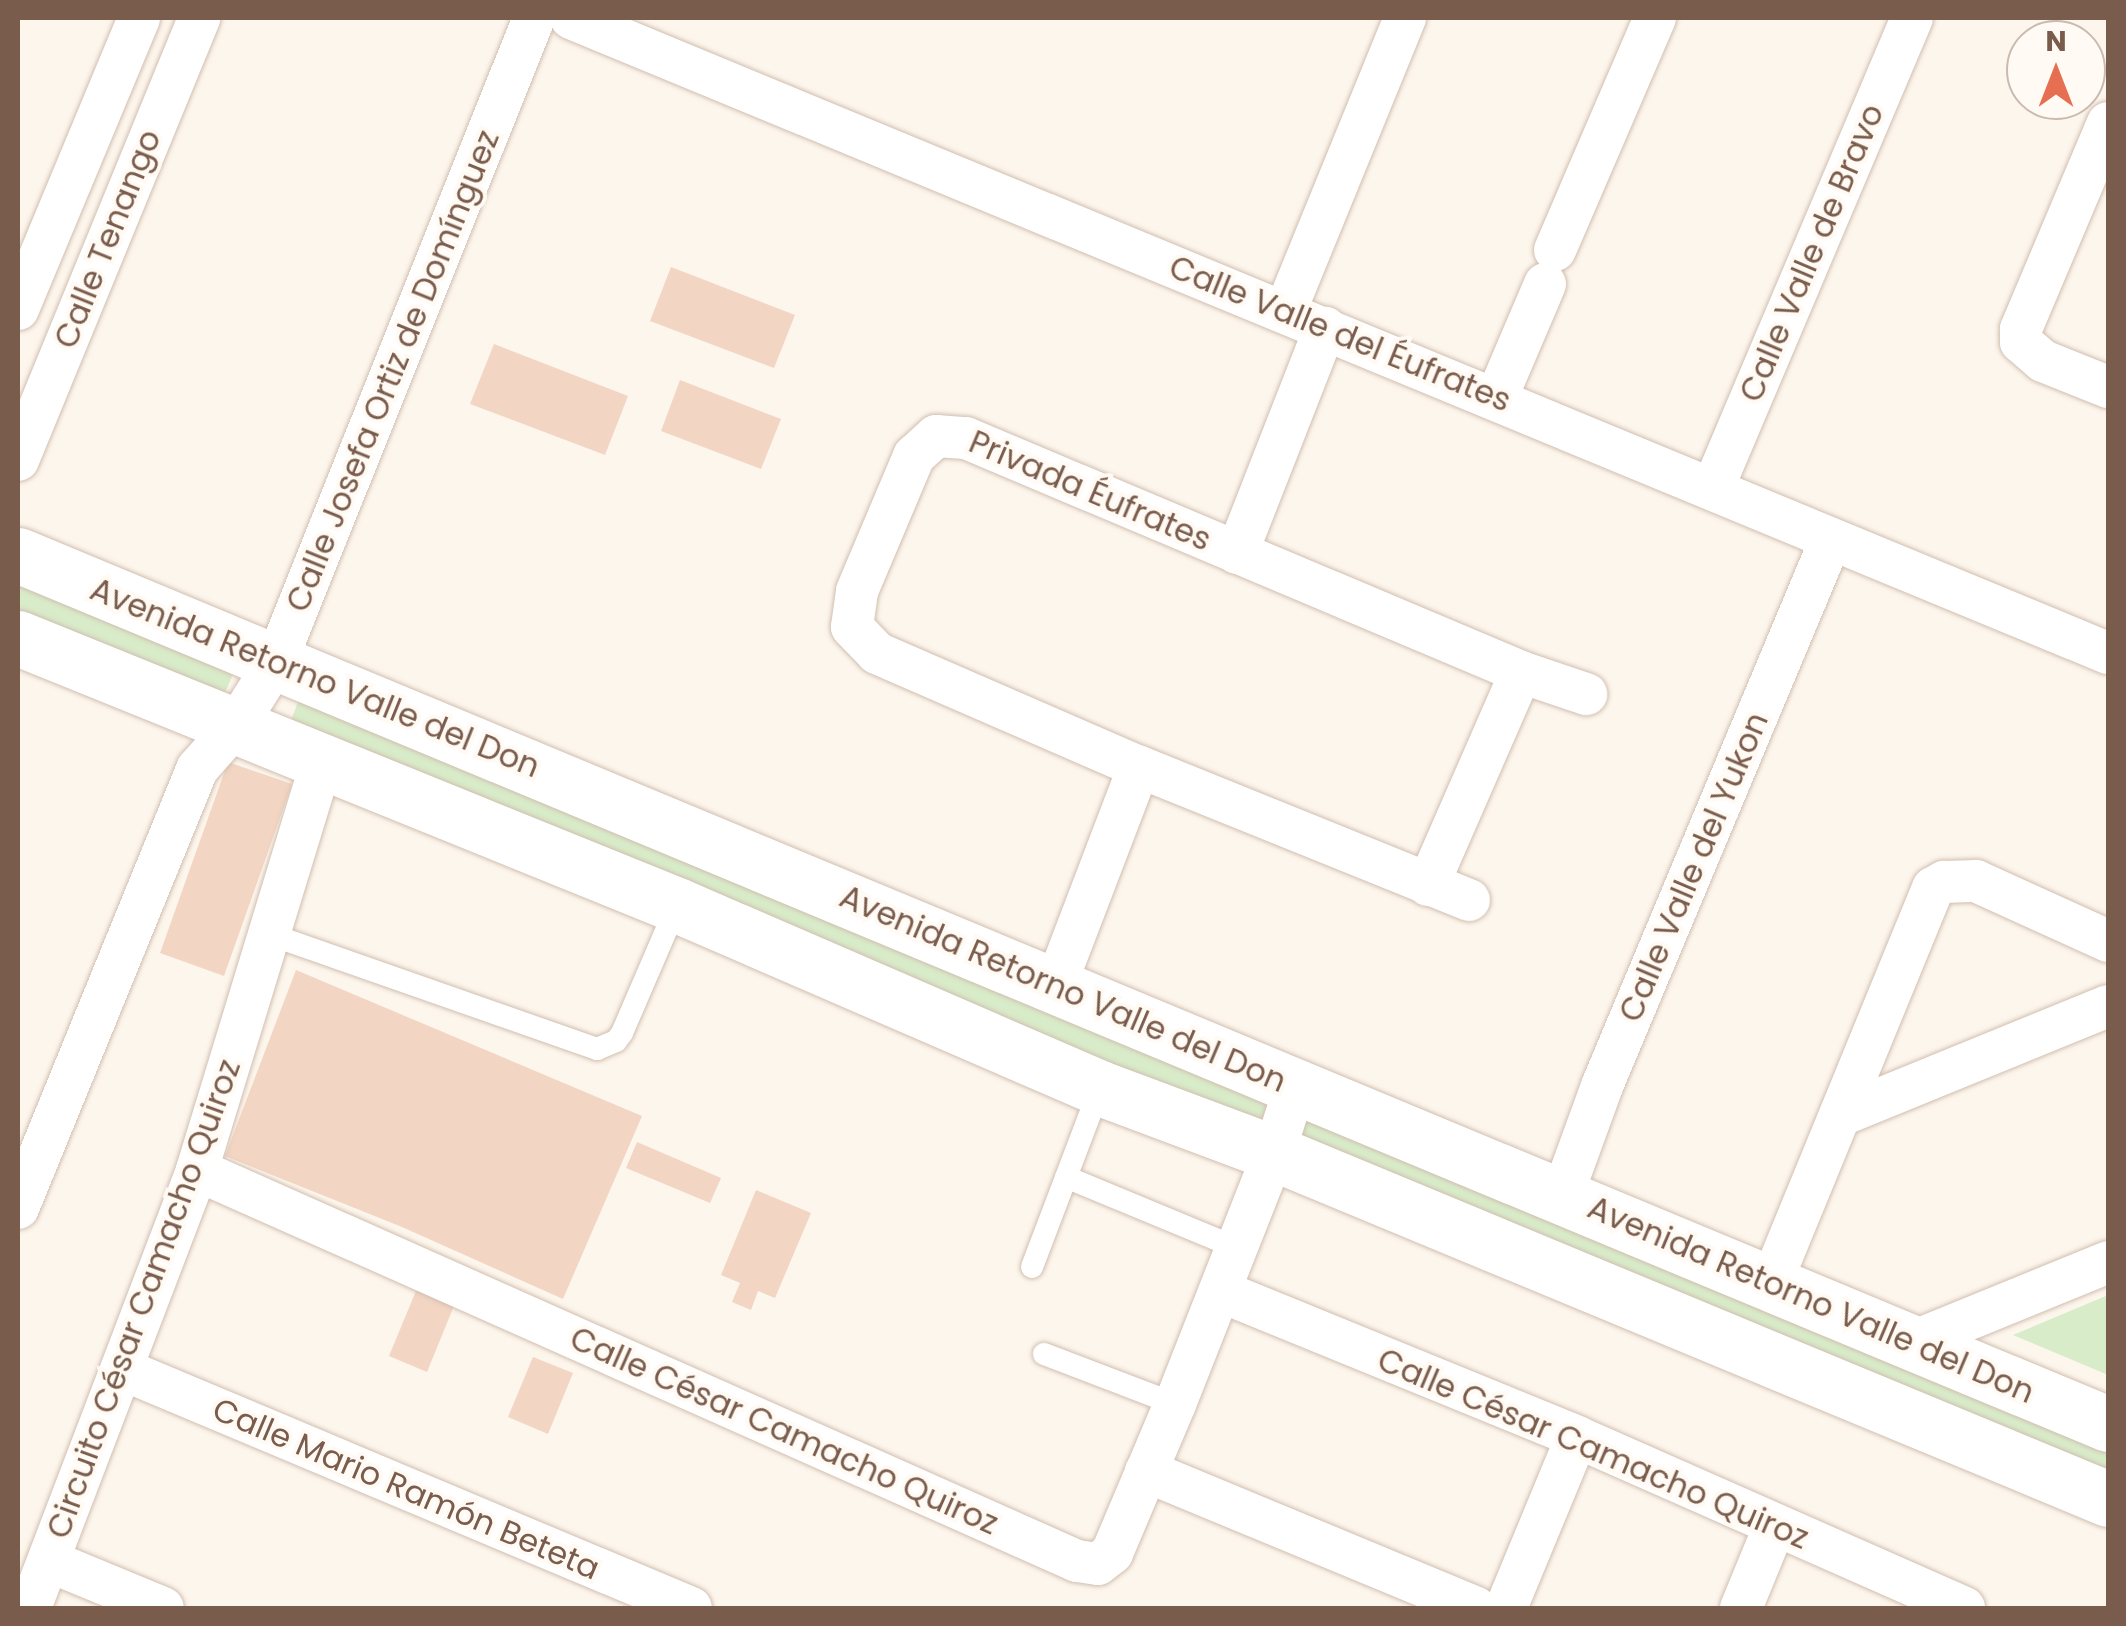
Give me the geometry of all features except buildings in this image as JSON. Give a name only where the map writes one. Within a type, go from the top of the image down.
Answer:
[{"type":"street","name":"Calle Tenango","points":[[18,309],[140,18]]},
{"type":"street","name":"Calle Tenango","points":[[18,460],[199,18]]},
{"type":"street","name":"Calle Josefa Ortiz de Domínguez","points":[[18,1208],[196,769],[238,724],[276,662],[534,18]]},
{"type":"street","name":"Calle Valle del Éufrates","points":[[571,18],[2108,653]]},
{"type":"street","points":[[1285,312],[1405,18]]},
{"type":"street","points":[[1496,399],[1655,18]]},
{"type":"street","name":"Calle Valle de Bravo","points":[[1713,488],[1912,18]]},
{"type":"street","points":[[2108,123],[2020,329],[2020,342],[2043,361],[2108,387]]},
{"type":"street","name":"Privada Éufrates","points":[[1238,552],[1325,328]]},
{"type":"street","name":"Privada Éufrates","points":[[1469,900],[1139,767],[877,653],[852,627],[857,591],[914,456],[936,436],[966,438],[1520,672],[1586,694]]},
{"type":"street","name":"Calle Valle del Yukon","points":[[1562,1196],[1602,1086],[1831,539]]},
{"type":"street","name":"Avenida Retorno Valle del Don","points":[[18,555],[2108,1424]]},
{"type":"street","name":"Avenida Retorno Valle del Don","points":[[18,638],[324,759],[677,905],[1100,1088],[1274,1153],[2108,1499]]},
{"type":"street","points":[[1428,884],[1520,672]]},
{"type":"street","name":"Circuito César Camacho Quiroz","points":[[30,1608],[196,1170],[324,759]]},
{"type":"street","points":[[1056,984],[1139,767]]},
{"type":"street","points":[[1771,1283],[1933,888],[1944,882],[1976,881],[2108,941]]},
{"type":"street","points":[[1840,1115],[2108,1006]]},
{"type":"street","name":"Calle César Camacho Quiroz","points":[[196,1170],[1076,1561],[1098,1564],[1112,1553],[1175,1404],[1274,1153],[1294,1087]]},
{"type":"street","points":[[1910,1343],[2108,1262]]},
{"type":"street","name":"Calle César Camacho Quiroz","points":[[1220,1291],[1576,1437],[1774,1528],[1964,1608]]},
{"type":"street","name":"Calle Mario Ramón Beteta","points":[[122,1369],[690,1608]]},
{"type":"street","points":[[1506,1608],[1576,1437]]},
{"type":"street","points":[[1146,1471],[1476,1608]]},
{"type":"street","points":[[1741,1608],[1774,1528]]},
{"type":"street","points":[[50,1561],[163,1608]]},
{"type":"lane","points":[[268,934],[597,1049],[616,1042],[622,1033],[677,905]]},
{"type":"lane","points":[[1032,1267],[1100,1088]]},
{"type":"lane","points":[[1066,1177],[1237,1248]]},
{"type":"lane","points":[[1044,1354],[1175,1404]]},
{"type":"green space","points":[[18,571],[236,667],[225,693],[18,625]]},
{"type":"green space","points":[[300,696],[2108,1445],[2108,1489],[287,732]]},
{"type":"green space","points":[[2108,1295],[2108,1375],[2013,1335]]}]
